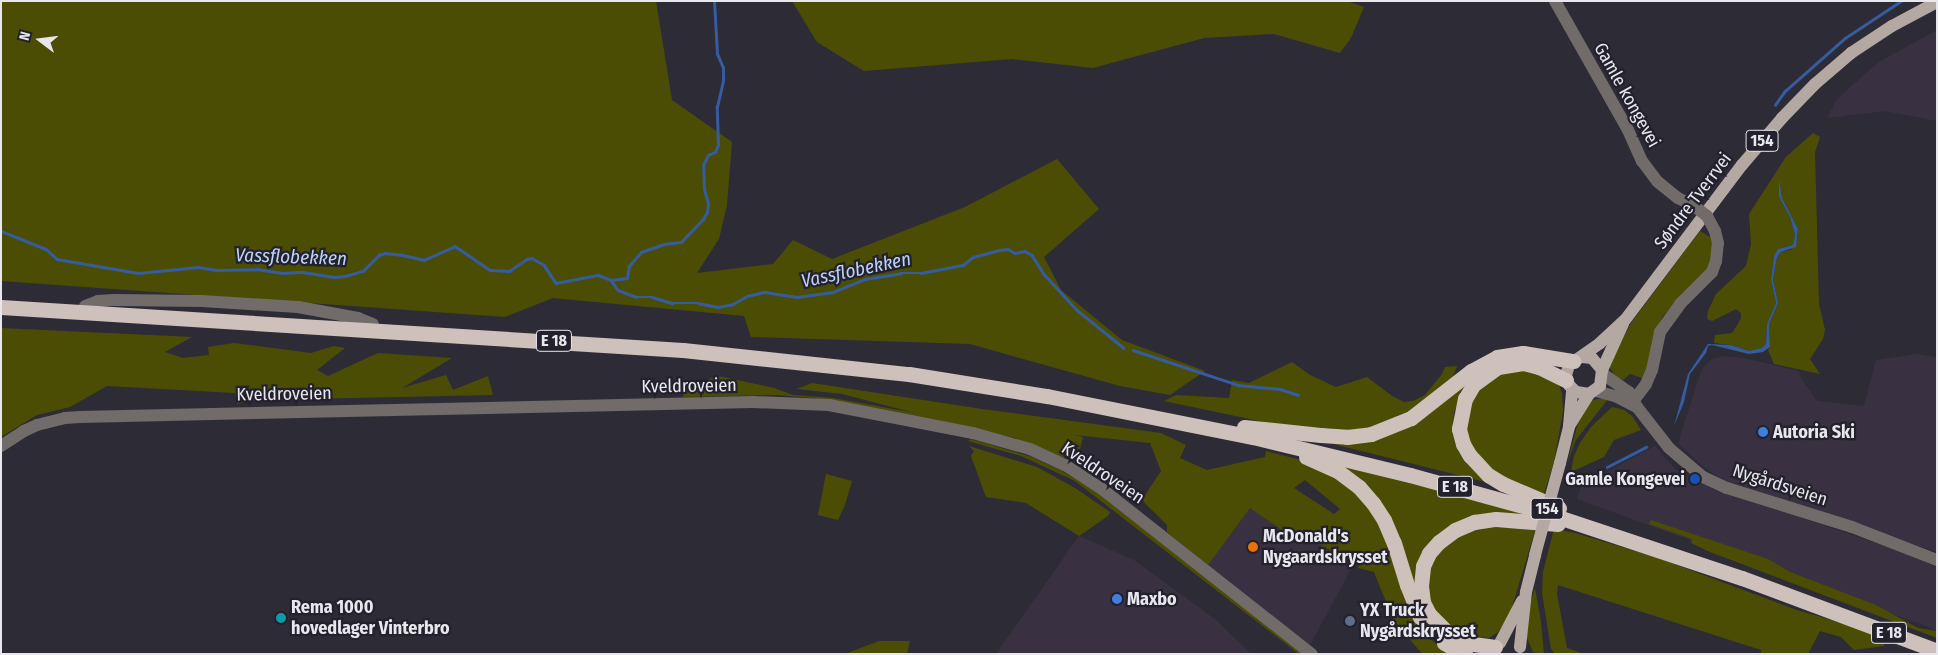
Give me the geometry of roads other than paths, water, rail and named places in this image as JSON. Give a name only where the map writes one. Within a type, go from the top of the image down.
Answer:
[{"type":"highway","name":"E 18","points":[[1,301],[595,337],[835,358],[1049,389],[1228,425],[1411,468],[1576,515],[1752,574],[1937,643]]},
{"type":"highway","name":"E 18","points":[[1,307],[596,344],[756,357],[909,374],[1046,396],[1253,437],[1471,491],[1742,578],[1937,651]]},
{"type":"highway","name":"E 18","points":[[1228,425],[1321,436],[1347,437],[1371,434],[1411,418],[1472,370],[1497,357],[1524,353],[1577,359]]},
{"type":"highway","name":"E 18","points":[[1569,385],[1539,367],[1523,363],[1498,367],[1473,385],[1465,398],[1460,429],[1463,444],[1470,456],[1488,475],[1503,484],[1576,515]]},
{"type":"highway","name":"E 18","points":[[1253,437],[1319,462],[1359,486],[1384,520],[1394,542],[1414,606],[1423,623],[1446,644],[1465,654]]},
{"type":"highway","name":"E 18","points":[[1495,648],[1466,642],[1450,636],[1429,614],[1423,602],[1421,586],[1423,566],[1439,542],[1455,530],[1481,521],[1523,520],[1558,524],[1653,548]]},
{"type":"main road","name":"Søndre Tverrvei","points":[[1625,320],[1742,165],[1796,102],[1834,67],[1873,37],[1937,2]]},
{"type":"main road","name":"154","points":[[1495,648],[1510,642],[1522,650],[1526,592],[1569,426],[1567,370],[1577,359],[1625,320]]},
{"type":"main road","name":"154","points":[[1569,426],[1592,392],[1600,386],[1603,372],[1625,320]]},
{"type":"main road","points":[[1577,359],[1596,361],[1603,372]]},
{"type":"main road","points":[[1569,385],[1580,394],[1592,392]]},
{"type":"main road","name":"154","points":[[1495,648],[1526,592]]},
{"type":"street","name":"Gamle kongevei","points":[[1555,1],[1628,130],[1642,161],[1658,182],[1678,198],[1694,206],[1707,216],[1715,231],[1718,243],[1716,262],[1712,272],[1680,304],[1660,332],[1652,370],[1634,404]]},
{"type":"street","name":"Nygårdsveien","points":[[1603,372],[1622,385],[1634,404],[1670,448],[1703,477],[1720,485],[1878,536],[1937,560]]},
{"type":"street","points":[[1592,392],[1615,396],[1634,404]]},
{"type":"street","name":"Kveldroveien","points":[[1,446],[37,425],[80,417],[743,402],[828,406],[973,433],[1030,449],[1064,465],[1102,489],[1312,654]]},
{"type":"water","points":[[1779,177],[1782,198],[1798,229],[1796,247],[1781,252],[1777,257],[1773,279],[1778,303],[1769,324],[1770,347],[1763,352],[1749,354],[1712,345],[1708,346],[1706,353],[1690,374],[1684,402],[1674,426],[1688,374],[1708,344],[1731,345],[1749,351],[1762,348],[1766,344],[1767,324],[1776,303],[1771,279],[1774,256],[1778,249],[1793,245],[1795,235],[1790,217],[1779,197]]},
{"type":"waterway","points":[[611,280],[627,278],[629,266],[641,252],[664,244],[681,242],[703,219],[707,212],[708,204],[704,189],[703,165],[708,155],[715,152],[718,145],[717,107],[723,80],[723,68],[717,54],[714,1]]},
{"type":"waterway","points":[[1775,105],[1784,92],[1845,38],[1901,1]]},
{"type":"waterway","name":"Vassflobekken","points":[[1,231],[46,249],[57,259],[138,273],[198,267],[218,270],[257,269],[281,273],[303,272],[334,277],[363,271],[379,255],[385,253],[424,260],[455,246],[490,270],[509,271],[527,259],[532,258],[544,265],[556,283],[598,275],[611,280],[618,290],[636,297],[652,297],[672,303],[698,303],[718,307],[733,304],[747,296],[765,292],[797,297],[833,292],[865,279],[901,273],[921,273],[963,265],[973,257],[1008,249],[1015,253],[1025,251],[1032,255],[1044,274],[1077,310],[1124,348]]},
{"type":"waterway","name":"Vassflobekken","points":[[1133,350],[1238,385],[1280,389],[1298,395]]},
{"type":"waterway","points":[[1607,467],[1646,447]]},
{"type":"place","name":"Autoria Ski","points":[[1763,432]]},
{"type":"place","name":"Gamle Kongevei","points":[[1695,479]]},
{"type":"place","name":"McDonald's Nygaardskrysset","points":[[1253,547]]},
{"type":"place","name":"Maxbo","points":[[1117,599]]},
{"type":"place","name":"Rema 1000 hovedlager Vinterbro","points":[[281,618]]},
{"type":"place","name":"YX Truck Nygårdskrysset","points":[[1350,621]]}]
